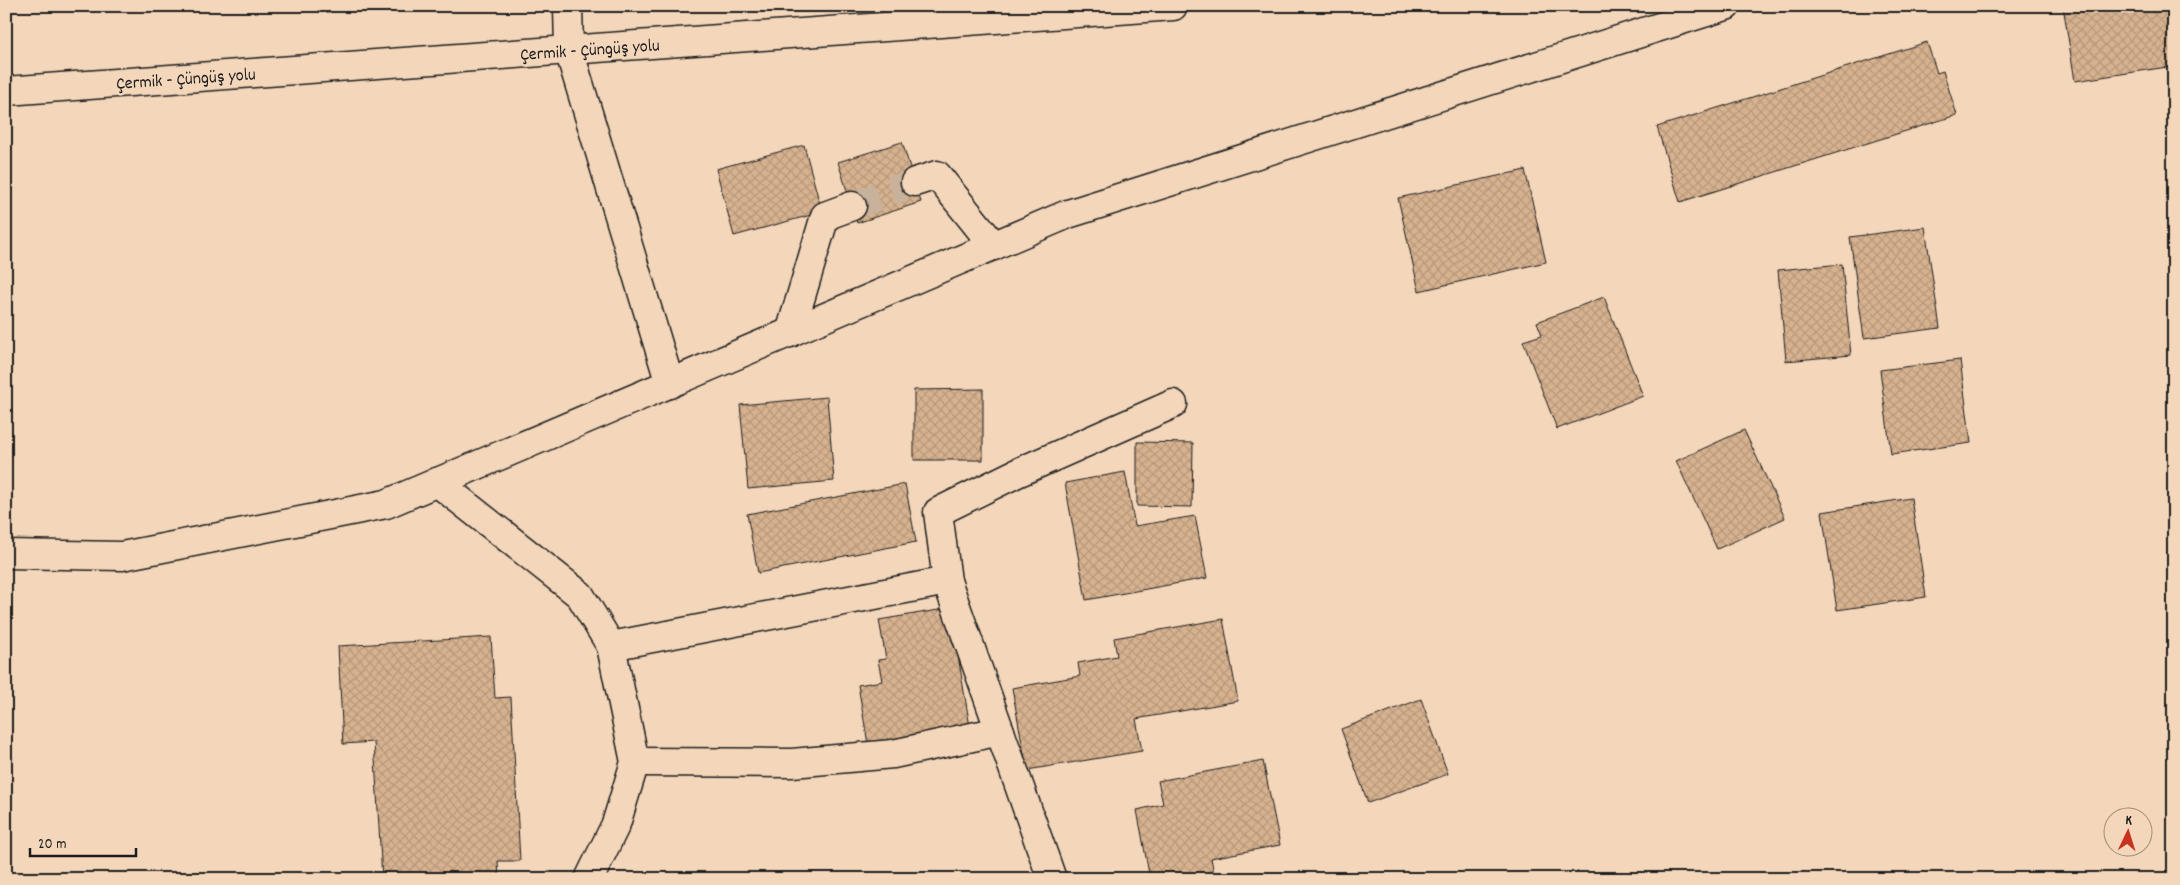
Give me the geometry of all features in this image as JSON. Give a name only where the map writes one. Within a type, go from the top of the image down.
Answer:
[{"type":"main road","points":[[568,6],[569,50],[670,384]]},
{"type":"main road","name":"Çermik - Çüngüş yolu","points":[[6,90],[569,50],[1083,10],[1173,6]]},
{"type":"main road","points":[[6,554],[122,556],[386,504],[1068,214],[1726,6]]},
{"type":"main road","points":[[915,182],[937,174],[994,246]]},
{"type":"main road","points":[[790,332],[825,216],[852,206]]},
{"type":"main road","points":[[1052,879],[947,581],[938,512],[1017,473],[1173,404]]},
{"type":"main road","points":[[437,482],[580,595],[611,646],[635,762],[616,824],[589,879]]},
{"type":"main road","points":[[611,646],[947,581]]},
{"type":"main road","points":[[635,762],[792,763],[893,754],[1000,731]]},
{"type":"building","points":[[2063,6],[2174,6],[2174,66],[2075,81]]},
{"type":"building","points":[[1927,42],[1937,73],[1943,71],[1957,115],[1680,202],[1657,127]]},
{"type":"building","points":[[902,142],[921,202],[857,223],[838,162]]},
{"type":"building","points":[[804,145],[822,212],[734,236],[716,169]]},
{"type":"building","points":[[1525,170],[1546,262],[1419,291],[1398,198]]},
{"type":"building","points":[[1925,227],[1940,328],[1864,338],[1850,237]]},
{"type":"building","points":[[1842,264],[1851,355],[1786,361],[1778,270]]},
{"type":"building","points":[[1604,297],[1643,396],[1557,429],[1523,341],[1542,335],[1537,322]]},
{"type":"building","points":[[1960,360],[1971,443],[1891,454],[1880,370]]},
{"type":"building","points":[[983,389],[983,460],[914,460],[914,390]]},
{"type":"building","points":[[827,397],[834,481],[748,489],[740,405]]},
{"type":"building","points":[[1744,430],[1785,518],[1717,549],[1676,461]]},
{"type":"building","points":[[1137,442],[1193,443],[1192,507],[1137,506]]},
{"type":"building","points":[[1125,472],[1135,526],[1195,516],[1207,578],[1086,600],[1065,483]]},
{"type":"building","points":[[905,484],[916,542],[758,573],[747,514]]},
{"type":"building","points":[[1911,498],[1926,597],[1837,610],[1822,512]]},
{"type":"building","points":[[950,608],[970,727],[868,744],[858,685],[882,681],[878,660],[886,659],[879,620]]},
{"type":"building","points":[[1223,619],[1238,701],[1136,719],[1142,751],[1027,770],[1012,688],[1080,676],[1078,663],[1117,656],[1114,638]]},
{"type":"building","points":[[491,637],[495,698],[511,697],[520,861],[498,861],[499,879],[382,879],[374,742],[343,744],[338,646]]},
{"type":"building","points":[[1421,699],[1448,774],[1368,803],[1341,729]]},
{"type":"building","points":[[1263,761],[1280,845],[1211,858],[1215,879],[1150,879],[1137,810],[1163,804],[1158,781]]},
{"type":"tunnel","points":[[852,206],[915,182]]}]
